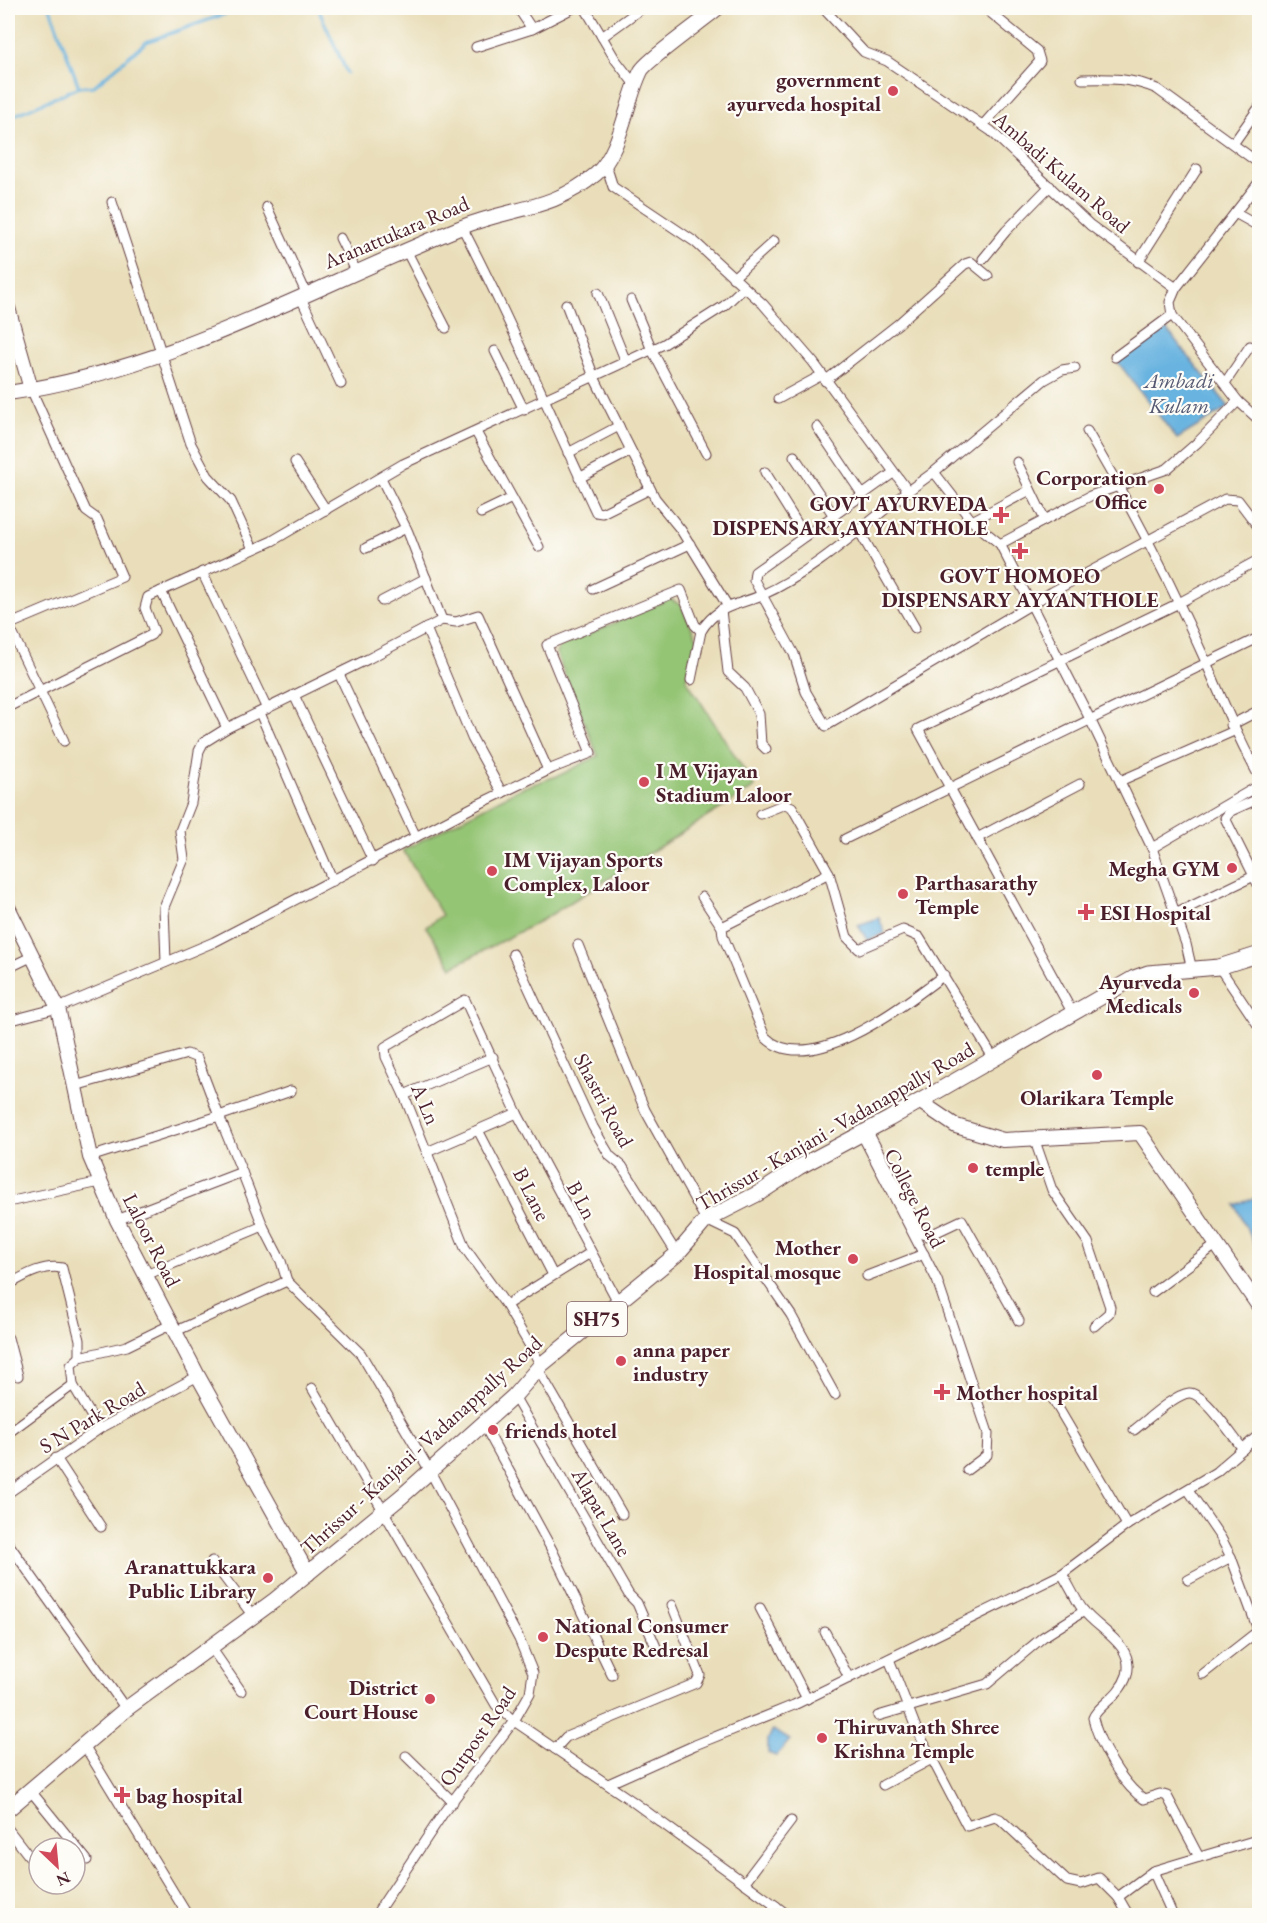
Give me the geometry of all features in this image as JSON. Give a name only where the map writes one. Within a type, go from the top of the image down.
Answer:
[{"type":"main road","name":"Thrissur - Kanjani - Vadanappally Road","points":[[8,1809],[126,1709],[308,1574],[384,1510],[514,1396],[539,1367],[677,1254],[705,1220],[761,1192],[1134,978],[1148,973],[1219,967],[1260,954]]},
{"type":"street","points":[[518,8],[532,29]]},
{"type":"street","points":[[477,47],[532,29],[573,8]]},
{"type":"street","points":[[585,8],[635,85]]},
{"type":"street","points":[[602,37],[642,8]]},
{"type":"street","points":[[718,8],[642,69],[606,165],[613,187],[695,242],[763,304],[824,378],[908,491]]},
{"type":"street","name":"Ambadi Kulam Road","points":[[823,8],[864,52],[887,61],[983,125],[1090,225],[1176,288]]},
{"type":"street","points":[[983,125],[1040,61],[1036,51],[985,8]]},
{"type":"street","points":[[1082,79],[1108,78],[1140,82],[1166,94],[1260,164]]},
{"type":"street","points":[[1233,144],[1260,106]]},
{"type":"street","name":"Aranattukara Road","points":[[8,393],[62,385],[162,355],[265,316],[356,271],[462,227],[490,216],[534,208],[564,196],[606,165]]},
{"type":"street","points":[[1138,262],[1197,169]]},
{"type":"street","points":[[1260,181],[1176,288],[1170,303],[1172,315],[1238,401],[1260,421]]},
{"type":"street","points":[[984,259],[1006,231],[1050,186]]},
{"type":"street","points":[[112,202],[191,444],[208,477],[231,501],[254,549]]},
{"type":"street","points":[[267,207],[341,384]]},
{"type":"street","points":[[1234,213],[1260,227]]},
{"type":"street","points":[[462,227],[500,298],[543,401],[596,512],[602,513],[650,489]]},
{"type":"street","points":[[339,238],[356,271]]},
{"type":"street","points":[[733,278],[774,241]]},
{"type":"street","points":[[406,250],[446,328]]},
{"type":"street","points":[[778,399],[824,378],[898,324],[965,264],[971,262],[988,276]]},
{"type":"street","points":[[8,707],[151,635],[154,632],[145,602],[148,597],[254,549],[326,510],[403,464],[652,350],[724,306],[743,288]]},
{"type":"street","points":[[598,293],[626,362]]},
{"type":"street","points":[[631,300],[652,350],[706,453]]},
{"type":"street","points":[[566,304],[594,377],[650,489],[690,544],[724,608],[728,672],[745,688],[759,714],[761,744],[766,749]]},
{"type":"street","points":[[8,308],[31,389],[86,511],[97,519],[122,577],[8,625],[64,741]]},
{"type":"street","points":[[1115,357],[1172,315]]},
{"type":"street","points":[[1225,383],[1250,346]]},
{"type":"street","points":[[495,351],[524,410]]},
{"type":"street","points":[[691,680],[701,631],[707,621],[724,608],[762,595],[821,558],[933,472],[1044,380],[1062,370],[1075,368]]},
{"type":"street","points":[[1000,544],[1090,496],[1167,469],[1198,442],[1238,401]]},
{"type":"street","points":[[568,453],[619,426]]},
{"type":"street","points":[[818,427],[862,494]]},
{"type":"street","points":[[1087,431],[1147,540],[1206,663],[1233,728],[1260,778]]},
{"type":"street","points":[[476,432],[539,547]]},
{"type":"street","points":[[579,478],[631,451]]},
{"type":"street","points":[[794,456],[834,516]]},
{"type":"street","points":[[295,462],[326,510]]},
{"type":"street","points":[[1017,462],[1045,520]]},
{"type":"street","points":[[765,472],[805,536]]},
{"type":"street","points":[[933,472],[972,521],[1000,544],[1029,605],[1090,719],[1152,848],[1192,970]]},
{"type":"street","points":[[893,473],[755,572],[753,580],[794,654],[806,692],[826,726],[1029,605],[1147,540],[1230,498],[1238,500],[1260,529]]},
{"type":"street","points":[[381,477],[406,528],[442,620]]},
{"type":"street","points":[[972,521],[1030,490]]},
{"type":"street","points":[[481,513],[512,498]]},
{"type":"street","points":[[366,548],[406,528]]},
{"type":"street","points":[[858,530],[915,628]]},
{"type":"street","points":[[593,589],[690,544]]},
{"type":"street","points":[[1072,1012],[918,729],[1178,604],[1260,559]]},
{"type":"street","points":[[202,572],[263,711],[333,881]]},
{"type":"street","points":[[382,601],[426,578]]},
{"type":"street","points":[[8,1021],[58,1008],[214,942],[502,793],[548,770],[591,753],[547,645],[681,590],[695,625],[701,631]]},
{"type":"street","points":[[161,591],[227,728]]},
{"type":"street","points":[[166,962],[164,907],[184,859],[180,831],[191,803],[199,751],[203,743],[227,728],[339,674],[442,620],[456,622],[478,615],[482,618],[548,770]]},
{"type":"street","points":[[426,628],[472,738],[502,793]]},
{"type":"street","points":[[845,839],[1260,637]]},
{"type":"street","points":[[339,674],[416,837]]},
{"type":"street","points":[[294,695],[373,861]]},
{"type":"street","points":[[1120,781],[1233,728],[1260,710]]},
{"type":"street","points":[[977,838],[1080,784]]},
{"type":"street","points":[[1152,848],[1260,785]]},
{"type":"street","points":[[1260,798],[1231,811],[1225,818],[1260,889]]},
{"type":"street","points":[[760,814],[785,804],[792,807],[829,873],[847,937],[859,949],[903,930],[919,937],[994,1059]]},
{"type":"street","points":[[722,927],[829,873]]},
{"type":"street","points":[[1175,914],[1254,876]]},
{"type":"street","points":[[702,897],[722,927],[723,936],[765,1037],[772,1044],[795,1050],[827,1044],[883,1021],[944,975]]},
{"type":"street","name":"Laloor Road","points":[[10,916],[33,956],[58,1008],[90,1157],[117,1220],[198,1376],[308,1574]]},
{"type":"street","points":[[578,945],[645,1110],[705,1220],[735,1234],[791,1315],[835,1395]]},
{"type":"street","name":"Shastri Road","points":[[513,954],[593,1126],[610,1156],[622,1166],[677,1254]]},
{"type":"street","points":[[8,968],[33,956]]},
{"type":"street","points":[[1219,967],[1260,1028]]},
{"type":"street","name":"A Ln","points":[[517,1113],[465,1000],[461,1000],[385,1047],[386,1057],[404,1095],[465,1248],[506,1305],[622,1514]]},
{"type":"street","points":[[75,1086],[187,1054],[196,1058],[263,1226],[281,1261],[287,1281],[128,1346],[80,1357],[71,1365],[73,1385],[99,1429]]},
{"type":"street","points":[[404,1095],[493,1057]]},
{"type":"street","points":[[90,1157],[291,1091]]},
{"type":"street","points":[[919,1101],[956,1126],[1003,1140],[1140,1133],[1260,1308]]},
{"type":"street","points":[[427,1152],[517,1113]]},
{"type":"street","name":"B Ln","points":[[517,1113],[618,1302]]},
{"type":"street","name":"B Lane","points":[[478,1130],[553,1275]]},
{"type":"street","points":[[864,1132],[922,1234],[928,1236],[962,1220],[1019,1321]]},
{"type":"street","name":"College Road","points":[[864,1132],[937,1280],[987,1434],[987,1455],[967,1470]]},
{"type":"street","points":[[1034,1138],[1052,1190],[1088,1242],[1110,1307],[1109,1313],[1094,1326]]},
{"type":"street","points":[[117,1220],[242,1172]]},
{"type":"street","points":[[8,1202],[100,1182]]},
{"type":"street","points":[[146,1275],[263,1226]]},
{"type":"street","points":[[1153,1292],[1217,1244]]},
{"type":"street","points":[[506,1305],[590,1253]]},
{"type":"street","points":[[867,1276],[924,1254]]},
{"type":"street","points":[[8,1285],[30,1273],[48,1268],[62,1268],[80,1340],[80,1357]]},
{"type":"street","name":"Outpost Road","points":[[287,1281],[361,1354],[429,1471],[519,1639],[533,1673],[530,1693],[514,1721],[453,1802],[375,1916]]},
{"type":"street","points":[[8,1338],[18,1376]]},
{"type":"street","name":"S N Park Road","points":[[8,1493],[99,1429],[198,1376]]},
{"type":"street","points":[[8,1432],[73,1385]]},
{"type":"street","points":[[312,1388],[496,1705],[514,1721],[608,1784],[789,1916]]},
{"type":"street","points":[[1134,1430],[1176,1399],[1189,1393],[1201,1397],[1243,1449]]},
{"type":"street","name":"Alapat Lane","points":[[514,1396],[629,1595],[638,1603],[656,1647]]},
{"type":"street","points":[[1053,1400],[1127,1525]]},
{"type":"street","points":[[483,1423],[552,1550],[612,1675]]},
{"type":"street","points":[[608,1784],[807,1699],[1062,1574],[1127,1525],[1188,1491],[1260,1434]]},
{"type":"street","points":[[56,1458],[101,1527]]},
{"type":"street","points":[[1188,1491],[1230,1557],[1259,1633],[1203,1674]]},
{"type":"street","points":[[8,1543],[126,1709]]},
{"type":"street","points":[[1188,1580],[1230,1557]]},
{"type":"street","points":[[212,1561],[253,1616]]},
{"type":"street","points":[[1062,1574],[1084,1611],[1115,1638],[1128,1663],[1126,1676],[1119,1691],[1109,1703],[1094,1713],[1096,1728],[1120,1774],[1140,1796],[1144,1799],[1161,1794],[1167,1796],[1199,1857]]},
{"type":"street","points":[[555,1749],[566,1737],[690,1687],[699,1680],[698,1670],[672,1605]]},
{"type":"street","points":[[760,1608],[807,1699]]},
{"type":"street","points":[[879,1716],[987,1684],[1043,1637],[1084,1611]]},
{"type":"street","points":[[825,1632],[849,1678]]},
{"type":"street","points":[[210,1646],[241,1691]]},
{"type":"street","points":[[889,1659],[932,1759],[967,1826],[995,1817],[1000,1819],[1067,1881],[1081,1884],[1099,1878],[1118,1897],[1129,1916]]},
{"type":"street","points":[[84,1745],[188,1916]]},
{"type":"street","points":[[406,1756],[453,1802]]},
{"type":"street","points":[[883,1785],[932,1759]]},
{"type":"street","points":[[30,1790],[67,1836]]},
{"type":"street","points":[[744,1883],[791,1821]]},
{"type":"street","points":[[8,1829],[27,1854]]},
{"type":"street","points":[[1118,1897],[1153,1871],[1260,1839]]},
{"type":"street","points":[[1153,1871],[1173,1916]]},
{"type":"street","points":[[769,1916],[776,1906]]},
{"type":"green space","name":"I M Vijayan Stadium Laloor","points":[[670,599],[681,605],[698,640],[686,679],[755,787],[544,919],[452,967],[426,927],[442,915],[403,850],[519,789],[560,775],[598,756],[556,653],[560,646]]},
{"type":"water","name":"Ambadi Kulam","points":[[1165,327],[1229,407],[1177,439],[1117,361]]},
{"type":"water","points":[[879,918],[885,933],[867,940],[858,925]]},
{"type":"water","points":[[1259,1196],[1259,1242],[1254,1243],[1235,1205]]},
{"type":"water","points":[[773,1730],[790,1740],[776,1756],[768,1753],[768,1739]]},
{"type":"waterway","points":[[50,8],[79,87]]},
{"type":"waterway","points":[[8,118],[79,87],[94,86],[146,42],[242,8]]},
{"type":"waterway","points":[[318,8],[347,73]]},
{"type":"place","name":"government ayurveda hospital","points":[[893,91]]},
{"type":"place","name":"Corporation Office","points":[[1159,489]]},
{"type":"place","name":"GOVT AYURVEDA DISPENSARY,AYYANTHOLE","points":[[1001,515]]},
{"type":"place","name":"GOVT HOMOEO DISPENSARY AYYANTHOLE","points":[[1020,551]]},
{"type":"place","name":"I M Vijayan Stadium Laloor","points":[[644,782]]},
{"type":"place","name":"Megha GYM","points":[[1232,868]]},
{"type":"place","name":"IM Vijayan Sports Complex, Laloor","points":[[492,871]]},
{"type":"place","name":"Parthasarathy Temple","points":[[903,894]]},
{"type":"place","name":"ESI Hospital","points":[[1086,912]]},
{"type":"place","name":"Ayurveda Medicals","points":[[1194,993]]},
{"type":"place","name":"Olarikara Temple","points":[[1097,1075]]},
{"type":"place","name":"temple","points":[[973,1168]]},
{"type":"place","name":"Mother Hospital mosque","points":[[853,1259]]},
{"type":"place","name":"anna paper industry","points":[[621,1361]]},
{"type":"place","name":"Mother hospital","points":[[942,1392]]},
{"type":"place","name":"friends hotel","points":[[493,1430]]},
{"type":"place","name":"Aranattukkara Public Library","points":[[268,1578]]},
{"type":"place","name":"National Consumer Despute Redresal","points":[[543,1637]]},
{"type":"place","name":"District Court House","points":[[430,1699]]},
{"type":"place","name":"Thiruvanath Shree Krishna Temple","points":[[822,1738]]},
{"type":"place","name":"bag hospital","points":[[122,1795]]}]
